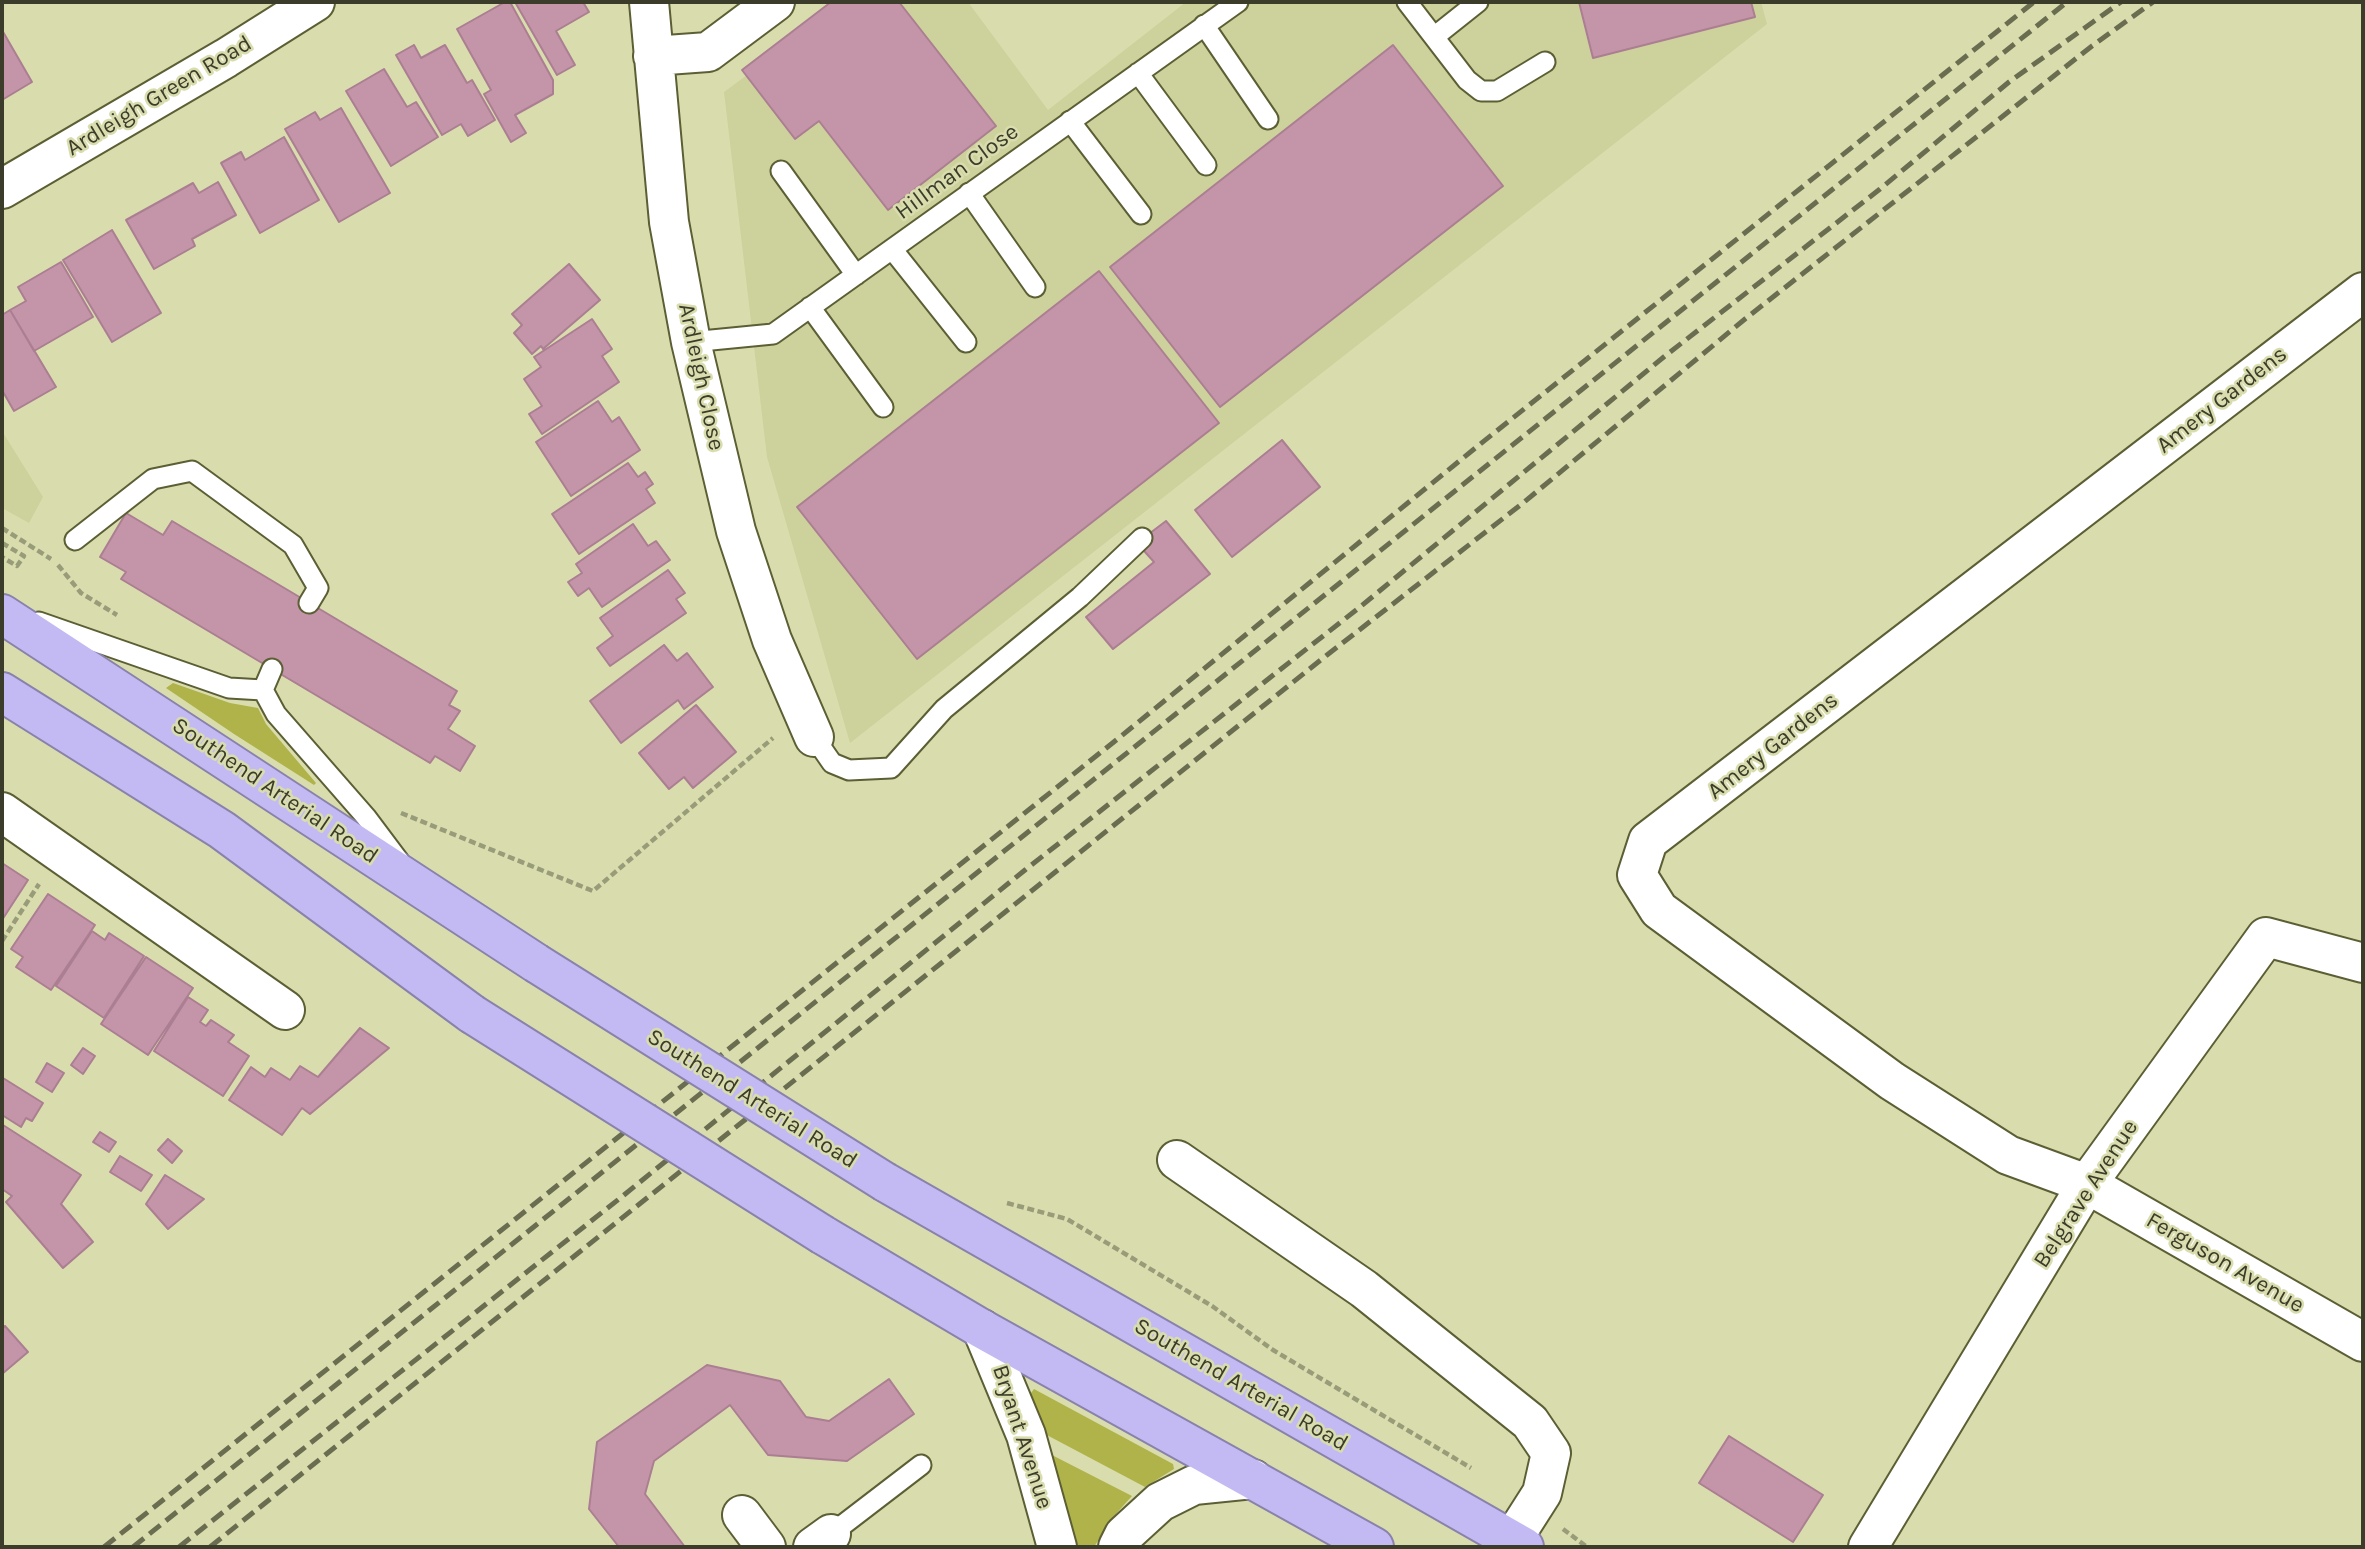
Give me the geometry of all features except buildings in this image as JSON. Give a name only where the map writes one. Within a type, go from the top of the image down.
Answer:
[{"type":"highway","name":"Southend Arterial Road","points":[[2,612],[536,963],[886,1182],[1518,1544]]},
{"type":"highway","points":[[2,692],[222,830],[472,1014],[823,1235],[982,1329],[1374,1547]]},
{"type":"street","name":"Ardleigh Green Road","points":[[2,189],[226,58],[315,2]]},
{"type":"street","name":"Ardleigh Close","points":[[649,2],[669,222],[691,342],[736,531],[772,640],[808,725]]},
{"type":"street","points":[[653,56],[708,52],[775,2]]},
{"type":"street","name":"Amery Gardens","points":[[2087,1184],[2008,1156],[1892,1081],[1659,910],[1637,875],[1648,841],[2363,292]]},
{"type":"street","points":[[2,812],[285,1010]]},
{"type":"street","name":"Belgrave Avenue","points":[[1868,1547],[2087,1184],[2266,937],[2363,963]]},
{"type":"street","points":[[1177,1160],[1364,1289],[1530,1422],[1551,1453],[1542,1493],[1518,1544]]},
{"type":"street","name":"Ferguson Avenue","points":[[2087,1184],[2363,1342]]},
{"type":"street","name":"Bryant Avenue","points":[[982,1329],[1000,1365],[1026,1435],[1057,1547]]},
{"type":"street","points":[[1118,1547],[1124,1535],[1160,1502],[1194,1485],[1253,1479]]},
{"type":"street","points":[[743,1515],[766,1547]]},
{"type":"lane","name":"Hillman Close","points":[[691,342],[773,334],[1238,2]]},
{"type":"lane","points":[[1407,2],[1467,80],[1481,91],[1497,92],[1545,62]]},
{"type":"lane","points":[[1434,37],[1478,2]]},
{"type":"lane","points":[[1204,26],[1268,120]]},
{"type":"lane","points":[[1138,73],[1206,165]]},
{"type":"lane","points":[[1070,121],[1141,214]]},
{"type":"lane","points":[[781,171],[856,275]]},
{"type":"lane","points":[[969,193],[1035,286]]},
{"type":"lane","points":[[892,248],[966,342]]},
{"type":"lane","points":[[810,307],[883,407]]},
{"type":"lane","points":[[75,540],[153,479],[192,471],[293,545],[318,588],[309,604]]},
{"type":"lane","points":[[808,725],[832,763],[849,770],[891,768],[944,709],[1080,597],[1142,537]]},
{"type":"lane","points":[[2,612],[229,688],[263,690]]},
{"type":"lane","points":[[263,690],[272,669]]},
{"type":"lane","points":[[263,690],[276,714],[366,817],[419,887]]},
{"type":"lane","points":[[822,1540],[921,1465]]},
{"type":"path","points":[[2,542],[24,556],[17,566],[2,557]]},
{"type":"path","points":[[401,813],[593,891],[808,725]]},
{"type":"path","points":[[2,941],[60,851]]},
{"type":"path","points":[[1003,1202],[1067,1219],[1212,1307],[1273,1350],[1481,1474]]},
{"type":"path","points":[[1534,1506],[1587,1547]]},
{"type":"shaded area","points":[[846,2],[968,2],[1048,110],[1186,2],[1761,2],[1767,24],[850,743],[767,457],[724,92]]},
{"type":"shaded area","points":[[2,431],[43,497],[29,523],[2,508]]},
{"type":"shaded area","points":[[173,683],[230,703],[258,708],[266,724],[316,783],[314,785],[166,688]]},
{"type":"shaded area","points":[[1034,1389],[1173,1464],[1174,1469],[1145,1487],[1043,1433],[1028,1397]]},
{"type":"shaded area","points":[[1048,1453],[1132,1496],[1114,1516],[1094,1547],[1073,1547]]},
{"type":"railway","points":[[104,1547],[1120,737],[1479,445],[2034,2]]},
{"type":"railway","points":[[133,1547],[2067,2]]},
{"type":"railway","points":[[179,1547],[619,1199],[1025,870],[1360,607],[1665,356],[1880,189],[2009,82],[2121,2]]},
{"type":"railway","points":[[210,1547],[1327,655],[1523,503],[1745,319],[2092,46],[2153,2]]}]
